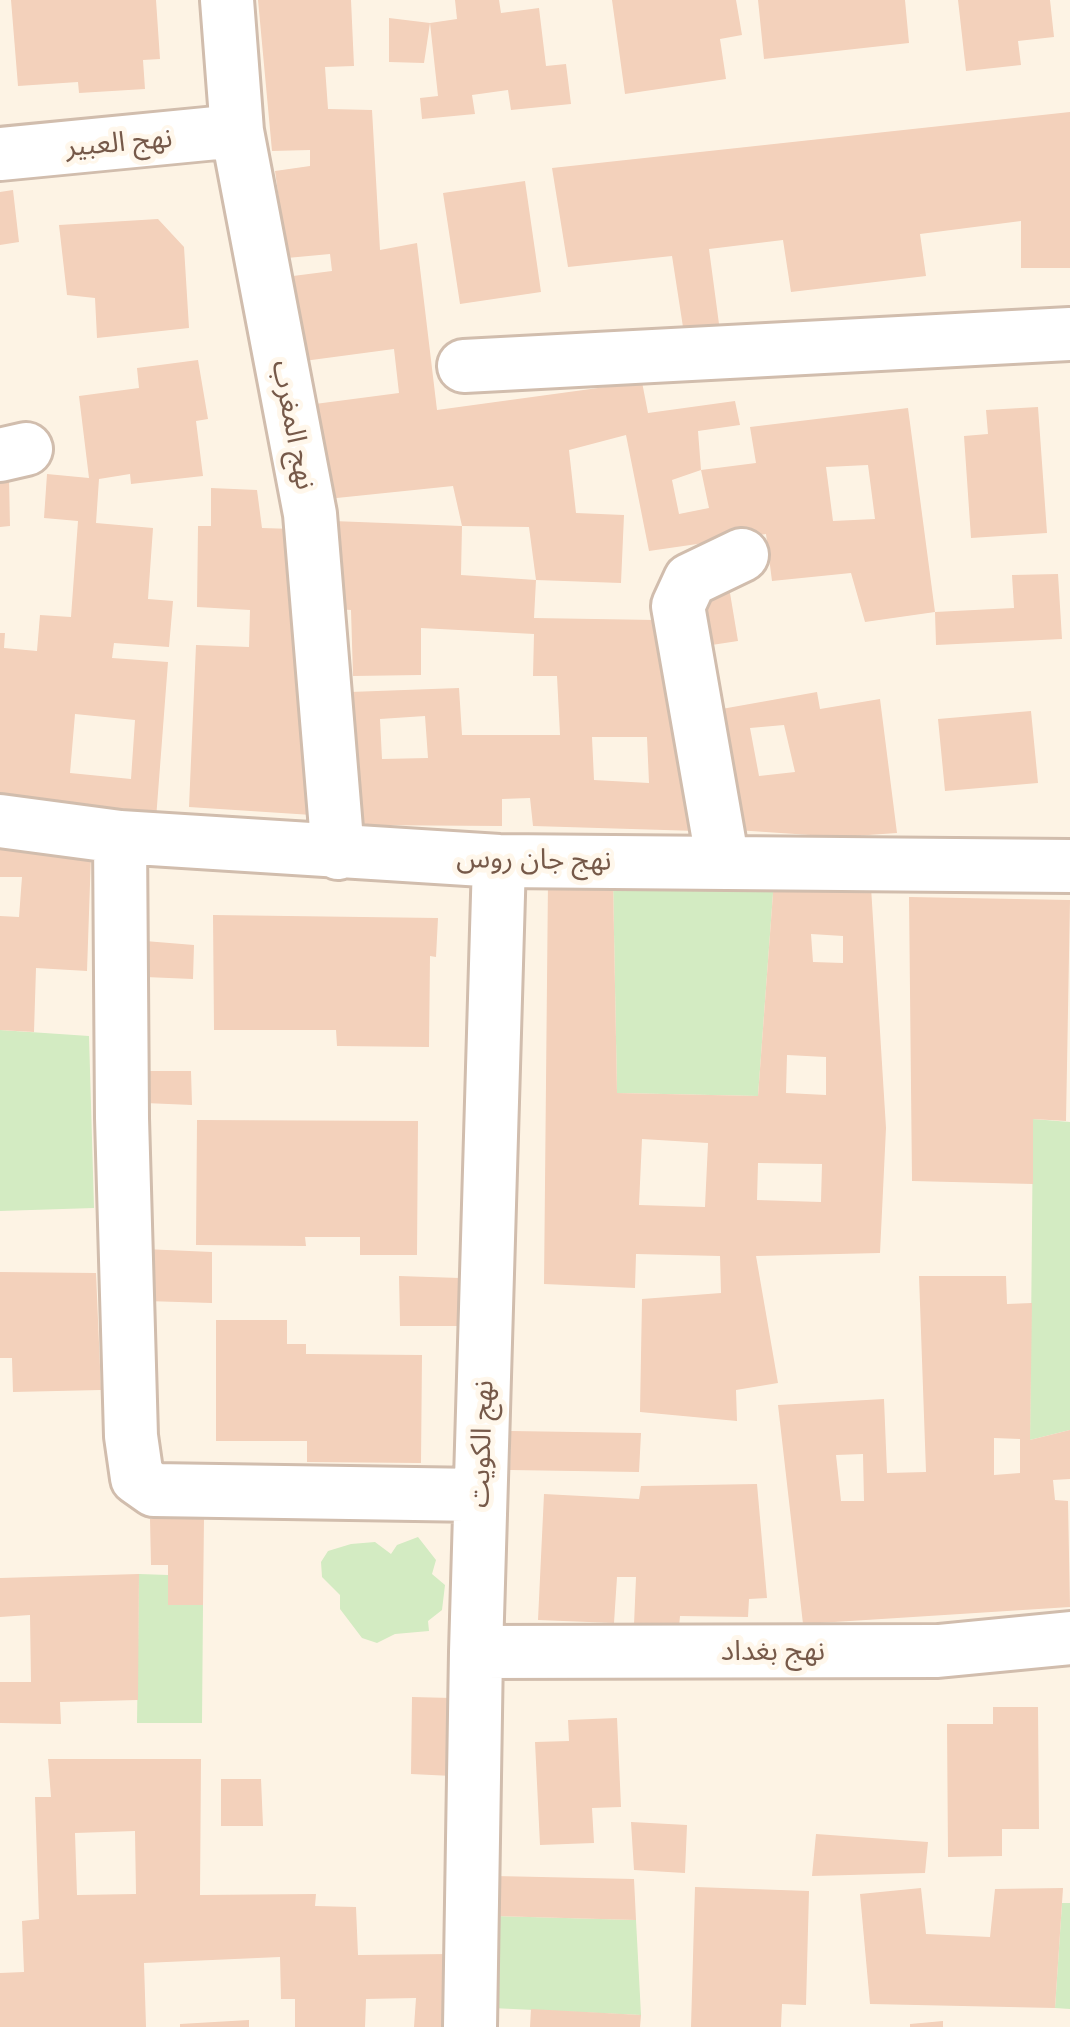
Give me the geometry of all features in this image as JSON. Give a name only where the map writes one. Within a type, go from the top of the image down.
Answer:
[{"type":"street","name":"نهج المغرب","points":[[227,0],[237,131],[310,514],[338,853]]},
{"type":"street","name":"نهج العبير","points":[[0,154],[237,131]]},
{"type":"street","points":[[464,366],[1070,334]]},
{"type":"street","points":[[724,864],[678,606],[690,580],[742,556]]},
{"type":"street","name":"نهج جان روس","points":[[0,821],[120,837],[499,860],[1070,866]]},
{"type":"street","points":[[120,837],[123,1157],[132,1436],[138,1478],[154,1490],[480,1495]]},
{"type":"street","name":"نهج الكويت","points":[[470,2027],[476,1652],[499,860]]},
{"type":"street","name":"نهج بغداد","points":[[476,1652],[938,1651],[1070,1638]]},
{"type":"green space","points":[[613,880],[774,880],[758,1096],[617,1093]]},
{"type":"green space","points":[[0,1030],[89,1036],[94,1208],[0,1211]]},
{"type":"green space","points":[[1033,1119],[1070,1122],[1070,1430],[1030,1440]]},
{"type":"green space","points":[[418,1537],[436,1560],[432,1574],[445,1585],[442,1610],[428,1621],[429,1631],[395,1634],[377,1643],[362,1638],[340,1609],[340,1595],[322,1577],[321,1562],[328,1551],[351,1544],[375,1542],[391,1554],[397,1545]]},
{"type":"green space","points":[[139,1574],[168,1575],[169,1605],[203,1605],[202,1723],[137,1723]]},
{"type":"green space","points":[[1062,1903],[1070,1903],[1070,2009],[1055,2008]]},
{"type":"green space","points":[[494,1916],[636,1920],[641,2015],[492,2008]]},
{"type":"building","points":[[11,0],[156,0],[160,59],[143,60],[145,89],[79,93],[78,82],[18,86]]},
{"type":"building","points":[[258,0],[351,0],[354,66],[325,67],[328,109],[372,110],[380,250],[417,243],[437,410],[642,382],[648,413],[735,401],[740,425],[698,431],[701,470],[756,463],[750,427],[908,408],[935,612],[865,622],[851,573],[772,581],[766,534],[649,551],[626,435],[569,450],[576,513],[624,515],[621,583],[536,580],[529,527],[462,526],[453,486],[327,499],[315,404],[399,393],[394,349],[304,361],[293,276],[332,271],[330,254],[287,258],[275,171],[310,166],[310,150],[272,151]],"holes":[[[868,465],[875,519],[833,521],[826,467]],[[701,470],[709,508],[679,514],[672,480]]]},
{"type":"building","points":[[455,0],[499,0],[501,13],[539,8],[546,66],[566,64],[571,104],[511,110],[508,90],[472,95],[475,114],[422,119],[420,98],[438,96],[430,23],[457,19]]},
{"type":"building","points":[[612,0],[736,0],[742,35],[720,39],[726,79],[625,94]]},
{"type":"building","points":[[758,0],[905,0],[909,43],[764,59]]},
{"type":"building","points":[[958,0],[1050,0],[1054,37],[1018,41],[1021,65],[966,71]]},
{"type":"building","points":[[389,18],[430,23],[424,63],[389,62]]},
{"type":"building","points":[[1070,112],[1070,268],[1021,268],[1021,221],[920,234],[926,276],[791,292],[783,240],[709,249],[719,324],[683,327],[672,256],[568,267],[552,168]]},
{"type":"building","points":[[525,181],[541,292],[460,304],[443,193]]},
{"type":"building","points":[[13,190],[19,242],[0,245],[0,192]]},
{"type":"building","points":[[158,219],[184,247],[189,328],[97,338],[95,298],[67,295],[59,225]]},
{"type":"building","points":[[198,360],[208,419],[196,421],[203,476],[131,484],[130,474],[99,479],[96,523],[153,528],[148,599],[173,601],[169,647],[114,643],[112,658],[168,662],[156,819],[0,806],[0,633],[5,633],[4,648],[37,651],[40,615],[71,617],[78,521],[44,518],[47,474],[89,478],[79,396],[139,388],[137,368]],"holes":[[[75,714],[135,720],[131,779],[70,773]]]},
{"type":"building","points":[[1038,407],[1047,533],[971,538],[964,436],[988,434],[986,410]]},
{"type":"building","points":[[9,478],[10,526],[0,527],[0,480]]},
{"type":"building","points":[[211,488],[257,490],[262,528],[294,529],[312,815],[189,807],[196,645],[249,647],[250,610],[197,607],[198,526],[211,526]]},
{"type":"building","points":[[333,521],[462,526],[461,575],[536,580],[534,618],[656,620],[697,831],[533,826],[530,798],[502,799],[502,826],[355,825],[350,692],[459,688],[462,735],[560,735],[557,676],[533,676],[534,634],[421,628],[421,675],[353,676],[351,610],[337,609]],"holes":[[[425,716],[428,758],[382,759],[380,719]],[[592,737],[647,737],[649,783],[594,780]]]},
{"type":"building","points":[[1058,574],[1062,639],[936,645],[935,612],[1014,608],[1012,575]]},
{"type":"building","points":[[729,587],[738,641],[705,646],[696,594]]},
{"type":"building","points":[[817,692],[820,709],[880,699],[897,833],[840,837],[736,830],[716,710]],"holes":[[[784,725],[795,772],[759,776],[750,728]]]},
{"type":"building","points":[[1031,711],[1038,783],[945,791],[938,719]]},
{"type":"building","points":[[0,844],[91,855],[87,971],[36,968],[34,1032],[0,1030],[0,916],[19,917],[22,877],[0,877]]},
{"type":"building","points":[[548,880],[613,880],[617,1093],[758,1096],[774,880],[871,887],[886,1128],[880,1253],[756,1256],[778,1383],[736,1390],[737,1421],[640,1412],[642,1299],[721,1293],[720,1256],[636,1254],[635,1288],[544,1284]],"holes":[[[811,934],[843,936],[843,963],[813,962]],[[787,1055],[826,1057],[826,1095],[786,1093]],[[642,1139],[708,1143],[705,1207],[639,1205]],[[758,1163],[822,1164],[821,1202],[757,1200]]]},
{"type":"building","points":[[909,897],[1070,900],[1066,1121],[1033,1119],[1033,1184],[912,1181]]},
{"type":"building","points":[[213,915],[438,918],[436,957],[430,956],[429,1047],[337,1046],[336,1030],[214,1030]]},
{"type":"building","points":[[145,941],[194,945],[193,979],[145,977]]},
{"type":"building","points":[[145,1071],[191,1071],[192,1105],[145,1103]]},
{"type":"building","points":[[197,1120],[418,1121],[417,1255],[360,1255],[360,1237],[305,1237],[306,1246],[196,1245]]},
{"type":"building","points":[[144,1249],[212,1252],[212,1303],[146,1301]]},
{"type":"building","points":[[0,1272],[96,1273],[101,1390],[13,1392],[12,1358],[0,1358]]},
{"type":"building","points":[[399,1276],[460,1278],[460,1326],[400,1326]]},
{"type":"building","points":[[919,1276],[1006,1276],[1007,1304],[1032,1303],[1030,1440],[1070,1430],[1070,1479],[1053,1480],[1055,1500],[1068,1501],[1070,1607],[803,1624],[778,1405],[884,1399],[887,1473],[926,1472]],"holes":[[[994,1438],[1020,1439],[1020,1473],[994,1475]],[[863,1454],[864,1501],[841,1501],[836,1455]]]},
{"type":"building","points":[[216,1320],[287,1320],[287,1344],[306,1344],[306,1354],[422,1355],[421,1463],[307,1462],[307,1441],[216,1441]]},
{"type":"building","points":[[511,1431],[641,1433],[639,1472],[510,1470]]},
{"type":"building","points":[[757,1484],[767,1598],[749,1599],[748,1617],[680,1616],[679,1627],[634,1625],[636,1577],[617,1577],[614,1623],[538,1620],[544,1494],[639,1499],[641,1486]]},
{"type":"building","points":[[204,1518],[203,1605],[168,1605],[168,1565],[151,1565],[150,1519]]},
{"type":"building","points":[[139,1574],[138,1700],[60,1702],[61,1724],[0,1723],[0,1682],[31,1682],[30,1615],[0,1617],[0,1578]]},
{"type":"building","points":[[412,1697],[452,1698],[452,1776],[411,1774]]},
{"type":"building","points":[[993,1707],[1038,1707],[1039,1829],[1002,1829],[1002,1856],[948,1857],[947,1724],[993,1724]]},
{"type":"building","points":[[617,1718],[621,1807],[592,1808],[594,1843],[540,1845],[535,1742],[569,1741],[568,1720]]},
{"type":"building","points":[[48,1759],[201,1759],[200,1895],[316,1894],[315,1906],[356,1907],[358,1955],[450,1954],[448,2027],[414,2027],[416,1998],[366,1999],[365,2027],[295,2027],[295,1999],[281,1999],[280,1957],[144,1963],[146,2027],[0,2027],[0,1973],[24,1972],[22,1921],[39,1919],[35,1797],[51,1797]],"holes":[[[135,1831],[136,1894],[77,1895],[75,1833]]]},
{"type":"building","points":[[221,1779],[261,1779],[263,1826],[221,1826]]},
{"type":"building","points":[[631,1822],[687,1825],[685,1873],[634,1870]]},
{"type":"building","points":[[816,1834],[928,1842],[925,1873],[812,1876]]},
{"type":"building","points":[[495,1876],[634,1879],[636,1920],[494,1916]]},
{"type":"building","points":[[695,1887],[809,1891],[806,2005],[782,2004],[781,2027],[691,2027]]},
{"type":"building","points":[[921,1888],[926,1934],[990,1937],[995,1889],[1063,1888],[1055,2008],[870,2004],[860,1894]]},
{"type":"building","points":[[531,2009],[641,2015],[640,2027],[530,2027]]},
{"type":"building","points":[[249,2020],[249,2027],[180,2027],[180,2024]]},
{"type":"building","points":[[943,2021],[943,2027],[910,2027],[910,2024]]}]
